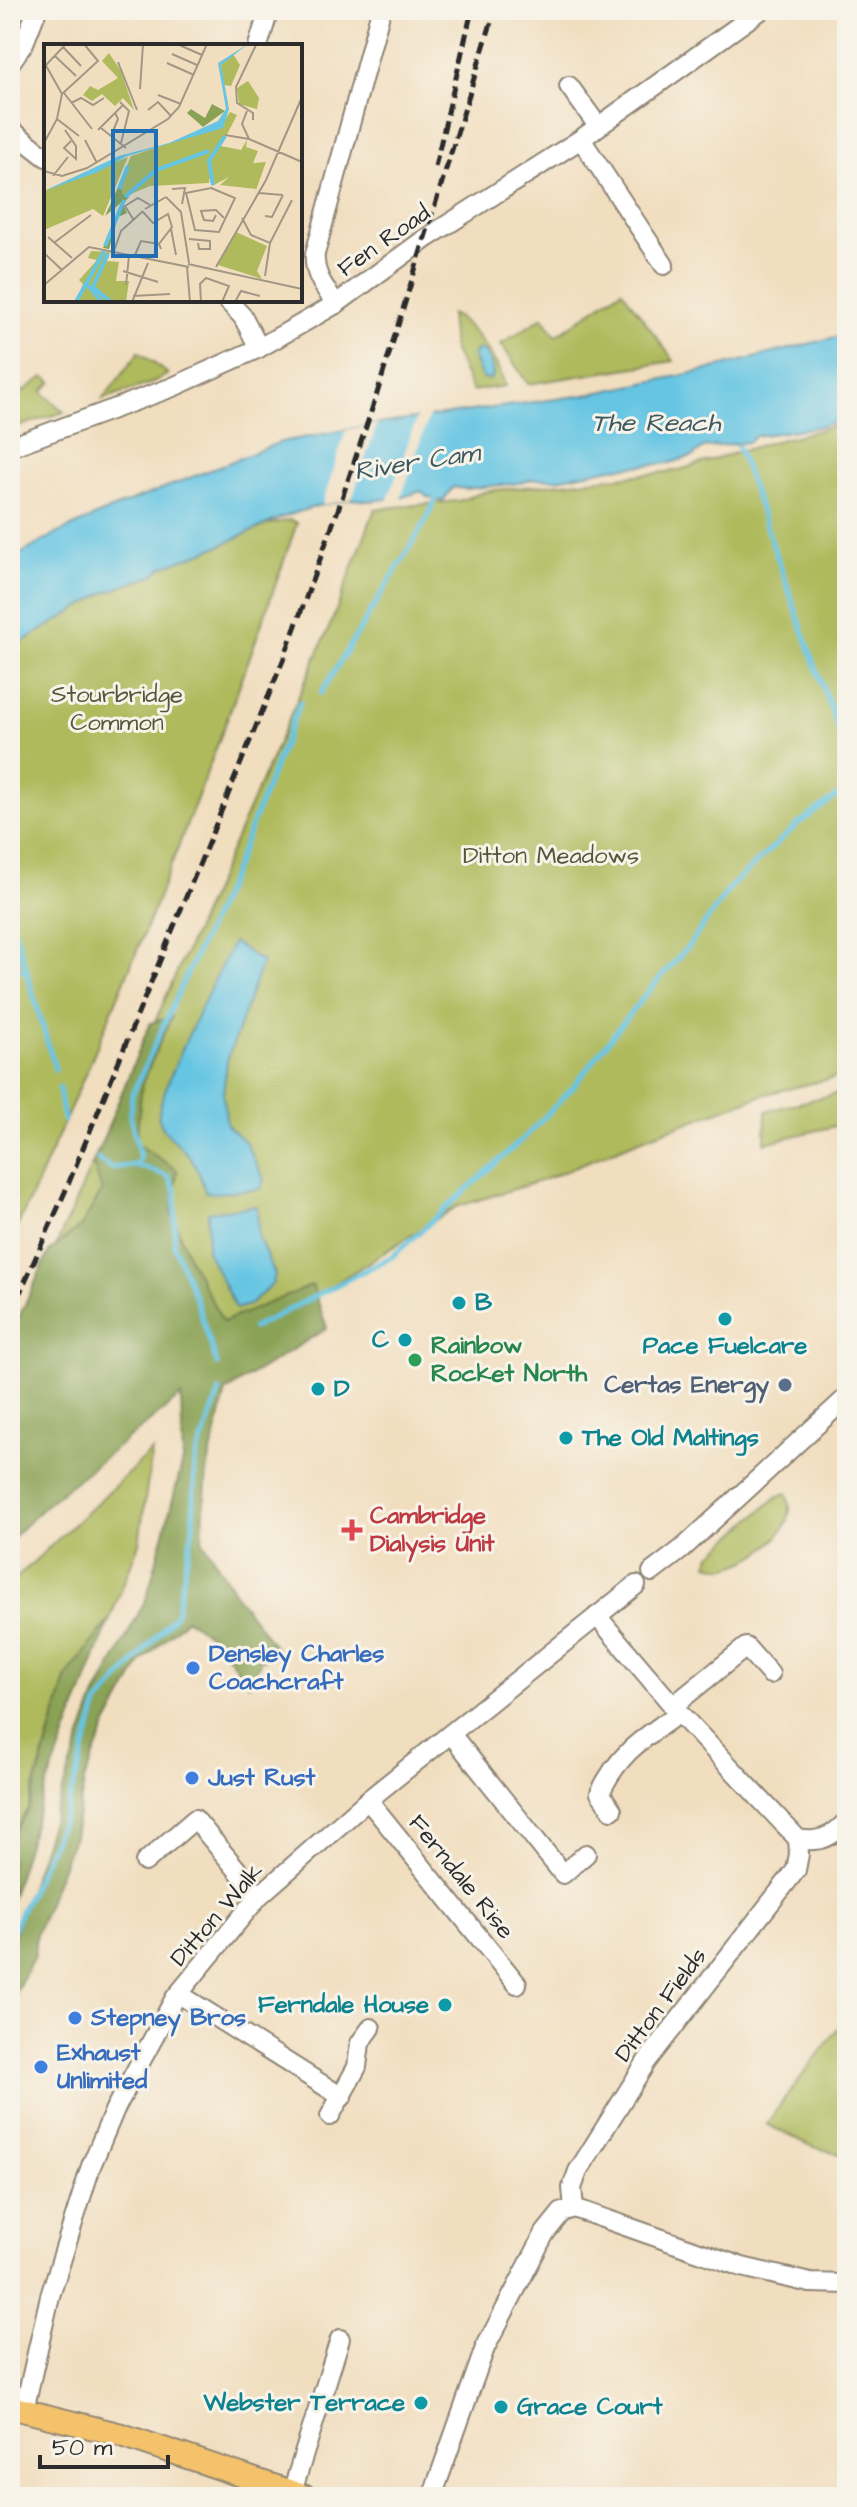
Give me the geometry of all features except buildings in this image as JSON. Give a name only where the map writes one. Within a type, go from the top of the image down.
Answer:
[{"type":"main road","points":[[17,2408],[122,2435],[299,2494]]},
{"type":"street","points":[[10,63],[24,43],[37,10]]},
{"type":"street","points":[[259,44],[269,10]]},
{"type":"street","points":[[336,304],[317,274],[315,254],[381,10]]},
{"type":"street","name":"Fen Road","points":[[10,447],[136,402],[259,348],[336,304],[425,239],[581,139],[761,10]]},
{"type":"street","points":[[569,86],[598,126]]},
{"type":"street","points":[[10,129],[44,155]]},
{"type":"street","points":[[581,139],[664,265]]},
{"type":"street","points":[[229,302],[243,317],[259,348]]},
{"type":"street","points":[[652,1572],[682,1549],[847,1397]]},
{"type":"street","name":"Ditton Walk","points":[[17,2408],[91,2166],[115,2109],[179,1994],[259,1896],[368,1800],[636,1585]]},
{"type":"street","points":[[597,1616],[676,1709],[798,1839],[814,1842],[826,1839],[847,1821]]},
{"type":"street","points":[[612,1810],[600,1793],[608,1775],[626,1752],[746,1647],[770,1674]]},
{"type":"street","points":[[451,1734],[563,1874],[586,1854]]},
{"type":"street","name":"Ferndale Rise","points":[[368,1800],[517,1984]]},
{"type":"street","points":[[155,1861],[195,1819],[259,1896]]},
{"type":"street","name":"Ditton Fields","points":[[574,2208],[572,2188],[601,2131],[647,2061],[796,1870],[798,1839]]},
{"type":"street","points":[[179,1994],[342,2097]]},
{"type":"street","points":[[330,2116],[357,2067],[360,2043],[371,2028]]},
{"type":"street","points":[[432,2497],[485,2348],[545,2233],[562,2212],[574,2208],[742,2267],[810,2283],[847,2284]]},
{"type":"street","points":[[299,2494],[323,2392],[342,2352]]},
{"type":"green space","points":[[622,290],[674,361],[528,384],[501,344],[543,317],[556,336]]},
{"type":"green space","points":[[450,314],[467,325],[484,344],[505,386],[472,391],[453,349]]},
{"type":"green space","points":[[139,352],[168,374],[155,382],[103,399]]},
{"type":"green space","points":[[44,377],[52,382],[42,392],[64,412],[14,428],[10,425],[10,400]]},
{"type":"green space","name":"Ditton Meadows","points":[[847,423],[847,1075],[766,1094],[642,1139],[543,1180],[456,1207],[254,1335],[10,1350],[332,621],[375,509],[458,501],[487,491],[676,471]]},
{"type":"green space","name":"Stourbridge Common","points":[[290,520],[297,523],[198,796],[127,976],[10,1242],[10,649],[104,593],[154,575],[161,567],[266,525]]},
{"type":"green space","points":[[171,1017],[142,1083],[136,1143],[177,1170],[172,1214],[190,1260],[223,1322],[312,1285],[327,1328],[226,1391],[207,1470],[202,1539],[238,1598],[281,1655],[261,1660],[249,1684],[215,1639],[186,1619],[142,1661],[106,1727],[85,1778],[74,1836],[36,1934],[34,1956],[10,2003],[10,1947],[95,1698],[147,1597],[183,1461],[181,1396],[49,1502],[10,1540],[10,1337],[49,1252],[81,1226],[102,1191],[93,1164],[150,1023]]},
{"type":"green space","points":[[847,1091],[847,1123],[765,1143],[766,1111]]},
{"type":"green space","points":[[152,1451],[139,1543],[110,1619],[67,1676],[28,1808],[10,1838],[10,1584]]},
{"type":"green space","points":[[787,1493],[789,1516],[769,1546],[737,1564],[725,1567],[708,1564],[711,1555],[778,1496]]},
{"type":"green space","points":[[110,1619],[43,1795],[10,1902],[10,1838],[29,1808],[67,1676]]},
{"type":"green space","points":[[847,2016],[847,2156],[814,2147],[766,2124]]},
{"type":"water","points":[[847,334],[847,418],[823,426],[756,436],[748,442],[703,448],[693,456],[670,463],[611,468],[557,479],[533,479],[465,489],[453,487],[443,501],[427,497],[421,491],[403,497],[371,501],[352,499],[317,506],[280,518],[219,546],[162,567],[154,575],[104,593],[10,649],[10,560],[56,534],[116,507],[281,442],[377,424],[585,395],[703,371]]},
{"type":"water","points":[[481,349],[491,365],[493,376],[489,380],[482,378],[473,357],[475,351]]},
{"type":"water","points":[[233,942],[262,962],[227,1061],[223,1095],[227,1125],[246,1143],[264,1179],[260,1189],[215,1193],[205,1192],[194,1163],[165,1132],[159,1119],[160,1107],[177,1061]]},
{"type":"water","points":[[257,1206],[258,1237],[275,1274],[273,1283],[251,1304],[236,1309],[207,1251],[208,1212]]},
{"type":"pier","points":[[430,413],[400,501],[387,502],[418,415]]},
{"type":"pier","points":[[377,424],[352,499],[322,505],[346,430]]},
{"type":"waterway","points":[[738,447],[847,755]]},
{"type":"waterway","points":[[321,693],[426,521],[438,494]]},
{"type":"waterway","points":[[136,1165],[140,1158],[130,1115],[132,1095],[234,870],[300,702]]},
{"type":"waterway","points":[[253,1328],[393,1256],[526,1136],[574,1086],[634,1008],[691,943],[731,886],[798,824],[847,789]]},
{"type":"waterway","points":[[10,914],[55,1069]]},
{"type":"waterway","points":[[10,974],[27,968]]},
{"type":"waterway","points":[[59,1088],[64,1121]]},
{"type":"waterway","points":[[98,1159],[111,1168],[136,1165],[168,1176],[176,1192],[174,1246],[217,1364]]},
{"type":"waterway","points":[[10,1936],[65,1815],[98,1704],[176,1614],[193,1528],[195,1460],[220,1391]]},
{"type":"railway","points":[[435,167],[472,10]]},
{"type":"railway","points":[[10,1315],[65,1192],[284,658],[375,400],[495,10]]},
{"type":"place","name":"B","points":[[459,1303]]},
{"type":"place","name":"Pace Fuelcare","points":[[725,1319]]},
{"type":"place","name":"C","points":[[405,1340]]},
{"type":"place","name":"Rainbow Rocket North","points":[[415,1360]]},
{"type":"place","name":"Certas Energy","points":[[785,1385]]},
{"type":"place","name":"D","points":[[318,1389]]},
{"type":"place","name":"The Old Maltings","points":[[566,1438]]},
{"type":"place","name":"Cambridge Dialysis Unit","points":[[352,1530]]},
{"type":"place","name":"Densley Charles Coachcraft","points":[[193,1668]]},
{"type":"place","name":"Just Rust","points":[[192,1778]]},
{"type":"place","name":"Ferndale House","points":[[445,2005]]},
{"type":"place","name":"Stepney Bros","points":[[75,2018]]},
{"type":"place","name":"Exhaust Unlimited","points":[[41,2067]]},
{"type":"place","name":"Webster Terrace","points":[[421,2403]]},
{"type":"place","name":"Grace Court","points":[[501,2407]]},
{"type":"water label","name":"The Reach","points":[[656,423]]},
{"type":"water label","name":"River Cam","points":[[417,462]]}]
